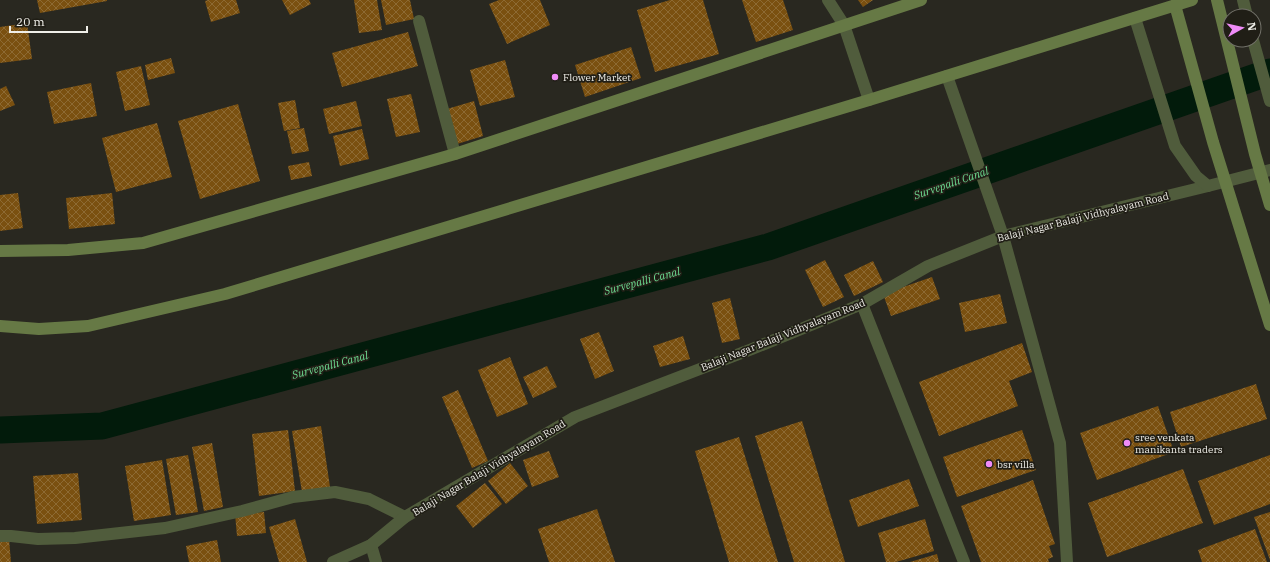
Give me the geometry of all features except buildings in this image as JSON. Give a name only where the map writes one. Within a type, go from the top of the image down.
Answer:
[{"type":"main road","points":[[0,251],[68,250],[143,243],[455,154],[921,0]]},
{"type":"main road","points":[[0,326],[39,329],[88,326],[225,294],[869,100],[1192,0]]},
{"type":"main road","points":[[1217,0],[1255,154],[1265,172],[1270,206]]},
{"type":"main road","points":[[1175,5],[1213,142],[1270,325]]},
{"type":"street","points":[[828,0],[844,25],[869,100]]},
{"type":"street","points":[[1135,18],[1175,146],[1196,176],[1208,186]]},
{"type":"street","points":[[419,21],[455,154]]},
{"type":"street","points":[[1256,48],[1270,101]]},
{"type":"street","points":[[947,76],[1003,236],[1060,443],[1067,562]]},
{"type":"street","name":"Balaji Nagar Balaji Vidhyalayam Road","points":[[333,562],[371,545],[405,517],[575,417],[752,349],[862,304],[928,266],[1003,236],[1265,172]]},
{"type":"street","points":[[862,304],[964,562]]},
{"type":"street","points":[[0,536],[38,539],[76,538],[165,528],[242,511],[293,497],[335,492],[369,499],[405,517]]},
{"type":"street","points":[[371,545],[376,562]]},
{"type":"waterway","name":"Survepalli Canal","points":[[0,430],[102,426],[768,247],[1270,72]]},
{"type":"place","name":"Flower Market","points":[[555,77]]},
{"type":"place","name":"sree venkata manikanta traders","points":[[1127,443]]},
{"type":"place","name":"bsr villa","points":[[989,464]]}]
